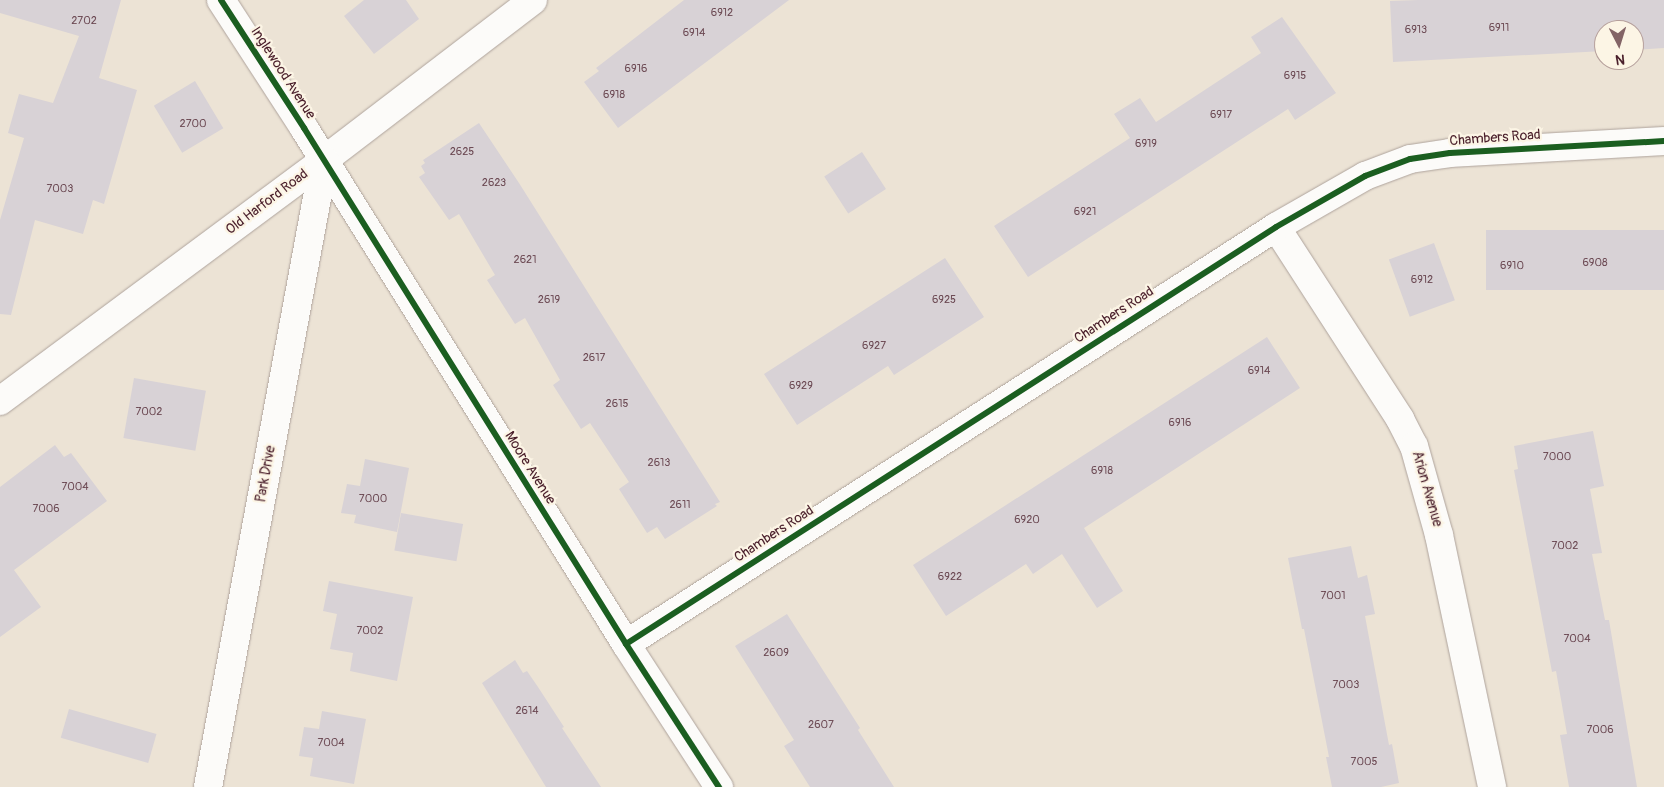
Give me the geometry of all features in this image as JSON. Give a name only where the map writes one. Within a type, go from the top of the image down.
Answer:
[{"type":"street","name":"Inglewood Avenue","points":[[221,0],[324,160]]},
{"type":"street","name":"Old Harford Road","points":[[0,401],[324,160],[533,0]]},
{"type":"street","name":"Chambers Road","points":[[626,644],[1276,227],[1365,176],[1410,159],[1450,153],[1664,141]]},
{"type":"street","name":"Moore Avenue","points":[[324,160],[626,644],[719,787]]},
{"type":"street","name":"Park Drive","points":[[208,787],[324,160]]},
{"type":"street","name":"Arion Avenue","points":[[1276,227],[1400,419],[1414,446],[1440,535],[1492,787]]},
{"type":"building","points":[[0,0],[121,0],[99,78],[137,90],[104,204],[93,200],[83,234],[35,220],[11,315],[0,314],[0,220],[24,138],[8,133],[19,94],[53,103],[79,36],[0,13]]},
{"type":"building","points":[[364,0],[406,0],[419,19],[374,54],[344,16]]},
{"type":"building","points":[[684,0],[789,0],[618,128],[584,82],[599,71],[596,68]]},
{"type":"building","points":[[1664,0],[1664,48],[1644,49],[1644,20],[1594,20],[1594,52],[1393,62],[1390,1]]},
{"type":"building","points":[[1282,17],[1336,93],[1295,120],[1288,109],[1028,277],[994,226],[1130,138],[1114,114],[1140,98],[1156,122],[1261,53],[1251,37]]},
{"type":"building","points":[[195,81],[223,128],[182,153],[154,106]]},
{"type":"building","points":[[479,123],[519,183],[720,502],[715,504],[717,506],[665,539],[657,527],[647,533],[619,489],[629,482],[590,423],[581,429],[553,385],[560,380],[525,318],[515,324],[487,280],[495,275],[459,214],[449,220],[419,177],[425,173],[421,166],[425,163],[423,160]]},
{"type":"building","points":[[862,152],[886,189],[848,213],[824,177]]},
{"type":"building","points":[[1486,230],[1664,230],[1664,290],[1486,290]]},
{"type":"building","points":[[1434,243],[1455,300],[1410,317],[1389,259]]},
{"type":"building","points":[[945,258],[984,317],[894,375],[888,366],[797,425],[764,374]]},
{"type":"building","points":[[1267,337],[1300,388],[1084,528],[1123,591],[1097,608],[1062,554],[1033,574],[1026,564],[946,616],[913,565]]},
{"type":"building","points":[[134,378],[206,391],[195,451],[123,438]]},
{"type":"building","points":[[1593,431],[1604,486],[1590,489],[1602,553],[1592,554],[1605,620],[1609,620],[1637,787],[1569,787],[1560,735],[1567,734],[1556,671],[1552,672],[1514,470],[1518,469],[1514,446]]},
{"type":"building","points":[[55,445],[64,457],[71,453],[107,501],[14,570],[41,607],[0,637],[0,487]]},
{"type":"building","points":[[365,459],[409,468],[397,532],[354,523],[356,515],[341,513],[347,484],[360,486]]},
{"type":"building","points":[[401,513],[463,524],[456,561],[394,550]]},
{"type":"building","points":[[1351,546],[1358,578],[1367,575],[1375,614],[1365,616],[1389,745],[1392,744],[1399,783],[1381,787],[1332,787],[1326,757],[1329,757],[1288,558]]},
{"type":"building","points":[[329,581],[413,597],[397,681],[350,671],[353,653],[330,649],[337,614],[323,611]]},
{"type":"building","points":[[787,614],[860,728],[858,730],[894,787],[810,787],[784,746],[794,740],[735,646]]},
{"type":"building","points":[[515,660],[523,673],[527,671],[538,687],[564,727],[562,728],[601,787],[546,787],[482,683]]},
{"type":"building","points":[[69,709],[156,734],[148,763],[61,738]]},
{"type":"building","points":[[322,711],[366,719],[354,784],[310,776],[313,758],[299,756],[304,727],[319,729]]},
{"type":"cycle path","points":[[221,0],[304,128],[626,644],[719,787]]},
{"type":"cycle path","points":[[626,644],[1276,227],[1365,176],[1410,159],[1450,153],[1664,141]]}]
